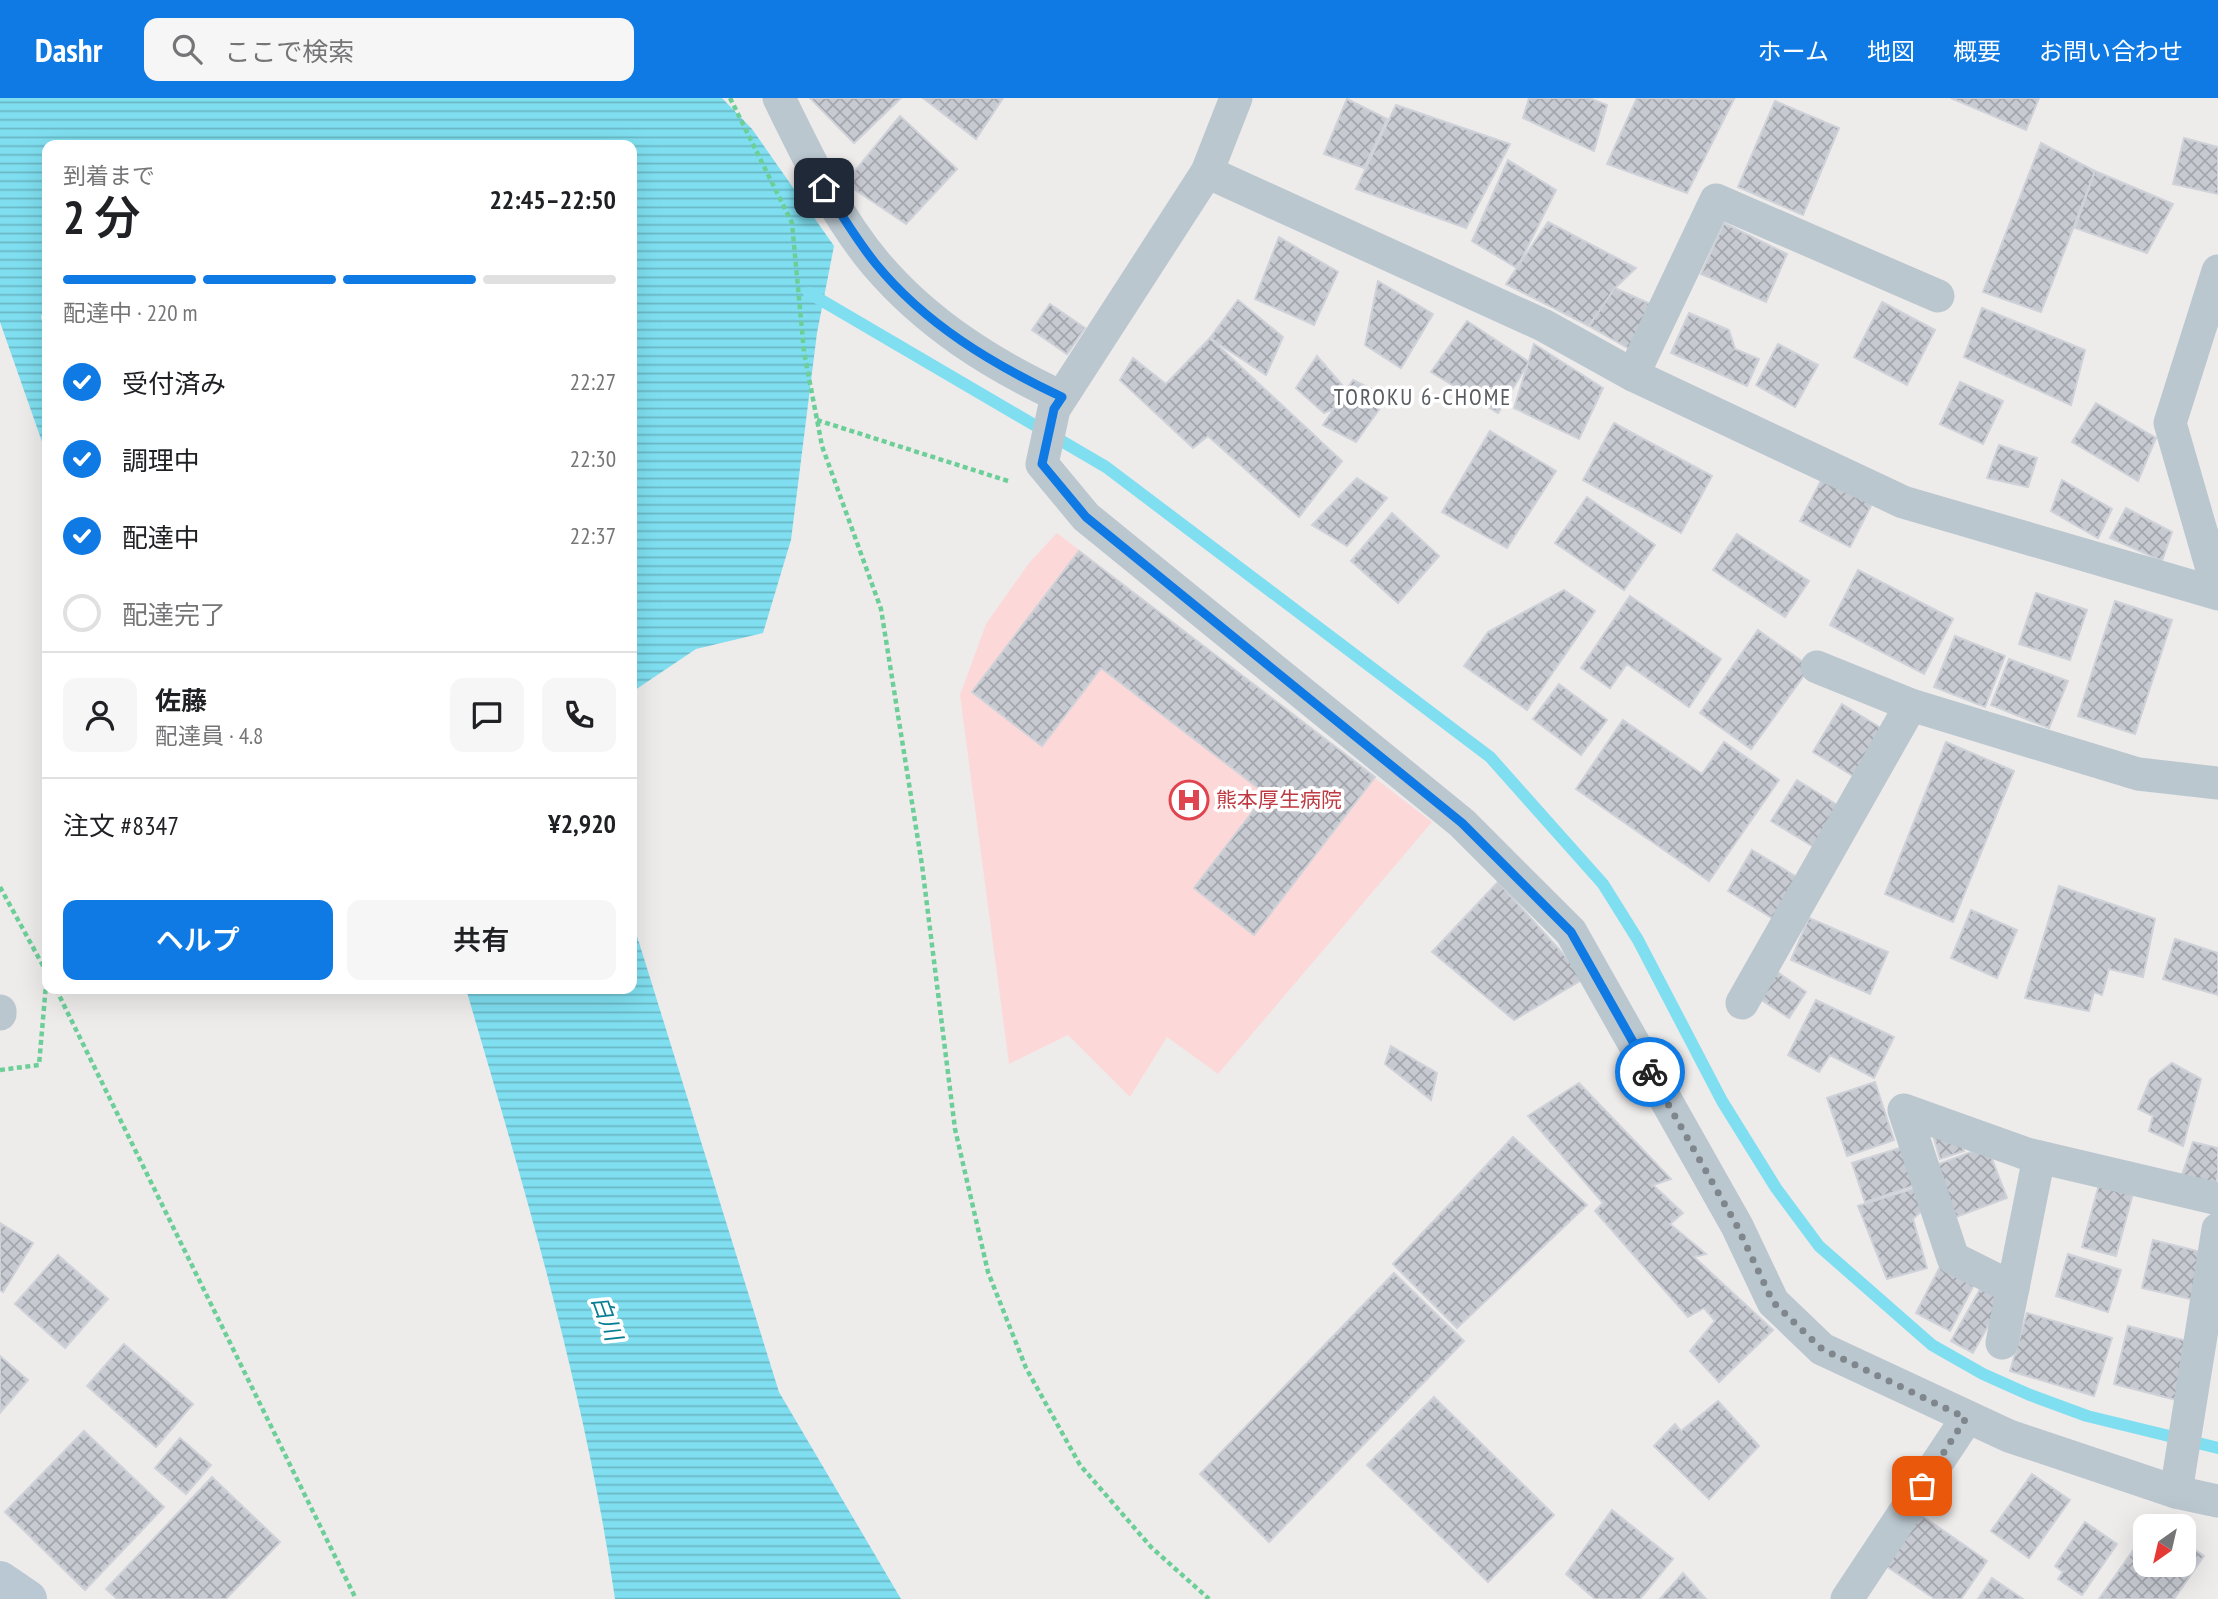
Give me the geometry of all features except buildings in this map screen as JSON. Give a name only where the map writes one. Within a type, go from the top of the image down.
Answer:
[{"type":"main road","points":[[0,1580],[28,1599]]},
{"type":"street","points":[[779,98],[824,188],[883,272],[917,307],[1000,368],[1058,403]]},
{"type":"street","points":[[1236,98],[1207,173],[1058,403],[1052,476],[1086,517],[1462,823],[1571,932],[1737,1226],[1773,1302],[1822,1349],[2009,1436],[2176,1492],[2218,1501]]},
{"type":"street","points":[[1207,173],[1543,325],[1633,375],[1903,502],[2218,592]]},
{"type":"street","points":[[1633,375],[1716,200],[1938,296]]},
{"type":"street","points":[[2218,271],[2170,423],[2218,592]]},
{"type":"street","points":[[1817,667],[1911,705],[2137,774],[2218,783]]},
{"type":"street","points":[[1742,1003],[1911,705]]},
{"type":"street","points":[[2013,1288],[1953,1258],[1904,1110],[2039,1157],[2218,1199]]},
{"type":"street","points":[[2002,1343],[2039,1157]]},
{"type":"street","points":[[2176,1492],[2218,1229]]},
{"type":"street","points":[[1847,1599],[1966,1418]]},
{"type":"path","points":[[730,98],[792,223],[804,352],[821,446],[881,609],[922,865],[956,1129],[988,1272],[1026,1368],[1080,1465],[1151,1547],[1209,1599]]},
{"type":"path","points":[[817,420],[1015,483],[1052,476]]},
{"type":"path","points":[[0,887],[42,964]]},
{"type":"path","points":[[0,1070],[39,1065],[45,994]]},
{"type":"path","points":[[58,994],[356,1599]]},
{"type":"shaded area","name":"熊本厚生病院","points":[[1057,533],[1432,822],[1218,1074],[1167,1037],[1130,1097],[1068,1035],[1009,1064],[960,695],[986,624],[1029,563]]},
{"type":"water","points":[[0,98],[722,98],[752,129],[834,246],[817,333],[791,540],[763,633],[696,649],[637,689],[637,140],[42,140],[42,442],[0,322]]},
{"type":"water","name":"白川","points":[[637,936],[779,1392],[901,1599],[615,1599],[587,1444],[570,1368],[510,1140],[467,994],[637,994]]},
{"type":"waterway","points":[[809,293],[1106,467],[1490,757],[1603,884],[1638,940],[1722,1101],[1776,1188],[1819,1246],[1932,1345],[1983,1374],[2087,1416],[2218,1448]]},
{"type":"way so far","points":[[1650,1072],[1737,1226],[1773,1302],[1822,1349],[1966,1418],[1922,1486]]},
{"type":"place","name":"熊本厚生病院","points":[[1189,800]]},
{"type":"district","name":"TOROKU 6-CHOME","points":[[1423,397]]},
{"type":"route","points":[[824,188],[875,263],[917,307],[1000,368],[1062,397],[1054,409],[1042,464],[1086,517],[1462,823],[1571,932],[1650,1072]]}]
